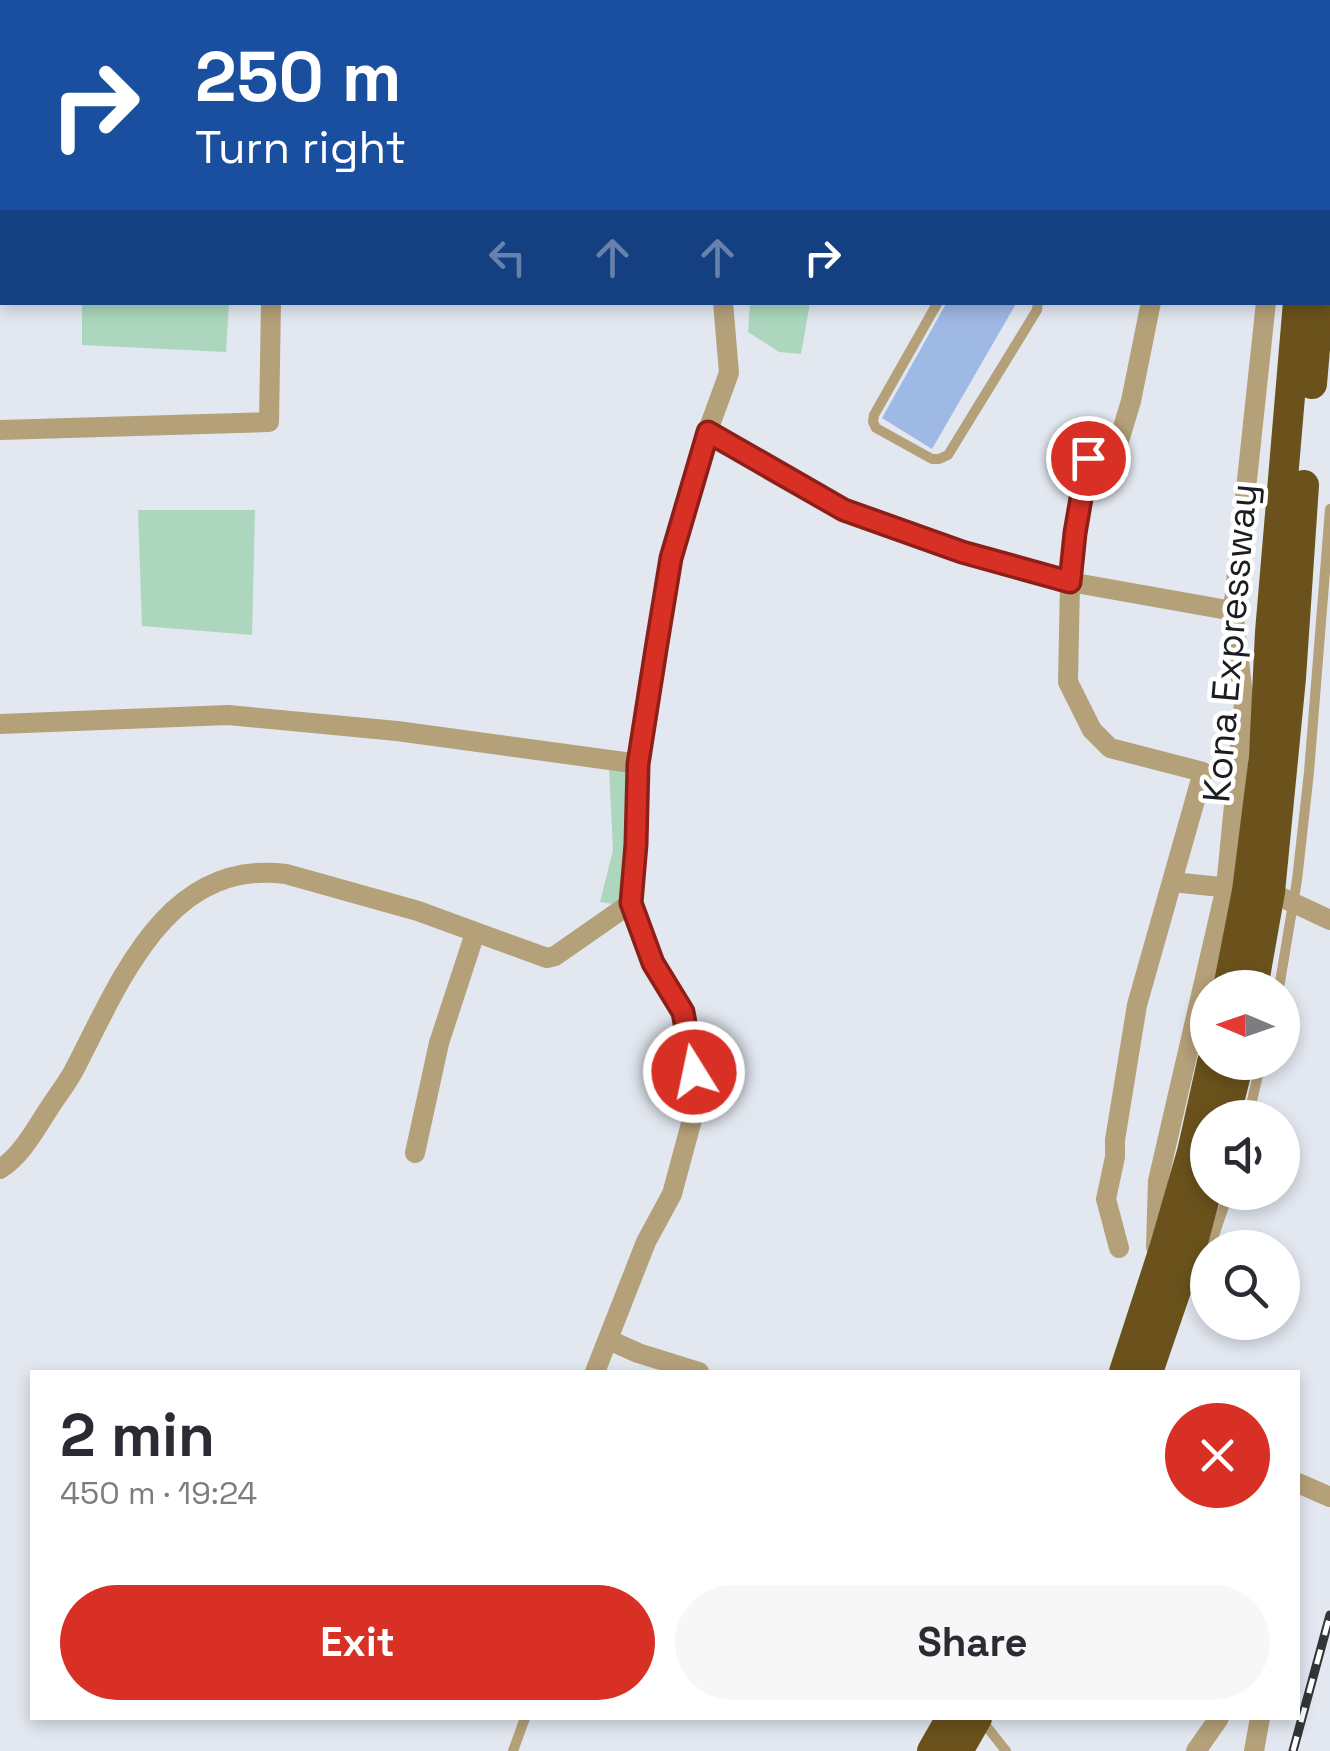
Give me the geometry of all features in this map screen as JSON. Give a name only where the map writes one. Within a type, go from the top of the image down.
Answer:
[{"type":"highway","name":"Kona Expressway","points":[[1253,970],[1270,632],[1298,305]]},
{"type":"highway","name":"Kona Expressway","points":[[1234,970],[1259,893],[1290,678],[1319,305]]},
{"type":"highway","points":[[1148,1370],[1208,1080]]},
{"type":"highway","points":[[1125,1370],[1198,1210]]},
{"type":"street","points":[[0,430],[269,422],[272,305]]},
{"type":"street","points":[[595,1370],[646,1242],[672,1194],[694,1116],[694,1072],[683,1012],[653,963],[631,903],[638,764],[671,558],[728,373],[723,305]]},
{"type":"street","points":[[1119,1248],[1106,1199],[1116,1157],[1115,1140],[1137,1005],[1203,772],[1110,748],[1092,730],[1068,682],[1070,582],[1088,458],[1100,447],[1118,444],[1151,305]]},
{"type":"street","points":[[1167,1281],[1158,1181],[1259,893],[1233,611],[1266,305]]},
{"type":"street","points":[[708,432],[844,510],[962,552],[1070,582],[1233,611]]},
{"type":"street","points":[[0,724],[228,715],[397,731],[638,764]]},
{"type":"street","points":[[0,1169],[11,1162],[71,1076],[140,947],[188,896],[217,882],[264,871],[286,874],[418,911],[547,958],[556,956],[631,903]]},
{"type":"street","points":[[1172,882],[1259,893],[1330,920]]},
{"type":"street","points":[[415,1153],[438,1043],[476,933]]},
{"type":"street","points":[[608,1340],[691,1370]]},
{"type":"street","points":[[1300,1484],[1330,1497]]},
{"type":"street","points":[[1196,1751],[1219,1720]]},
{"type":"street","points":[[1254,1751],[1260,1720]]},
{"type":"lane","points":[[936,305],[873,422],[876,428],[932,459],[948,455],[1037,305]]},
{"type":"lane","points":[[1275,970],[1259,893],[1309,772],[1330,509]]},
{"type":"lane","points":[[1167,1281],[1213,1238],[1223,1210]]},
{"type":"lane","points":[[513,1751],[524,1720]]},
{"type":"lane","points":[[959,1731],[1006,1751]]},
{"type":"green space","points":[[82,305],[229,305],[226,352],[82,345]]},
{"type":"green space","points":[[750,305],[810,305],[801,354],[779,352],[748,332]]},
{"type":"green space","points":[[138,510],[255,510],[252,635],[142,626]]},
{"type":"green space","points":[[637,766],[630,890],[613,904],[600,902],[613,850],[609,768]]},
{"type":"building","points":[[945,305],[1015,305],[932,449],[882,418]]},
{"type":"railway","points":[[1293,1751],[1330,1615]]},
{"type":"route","points":[[694,1072],[683,1012],[653,963],[631,903],[638,764],[657,643],[671,558],[708,432],[844,510],[962,552],[1070,582],[1088,458]]}]
